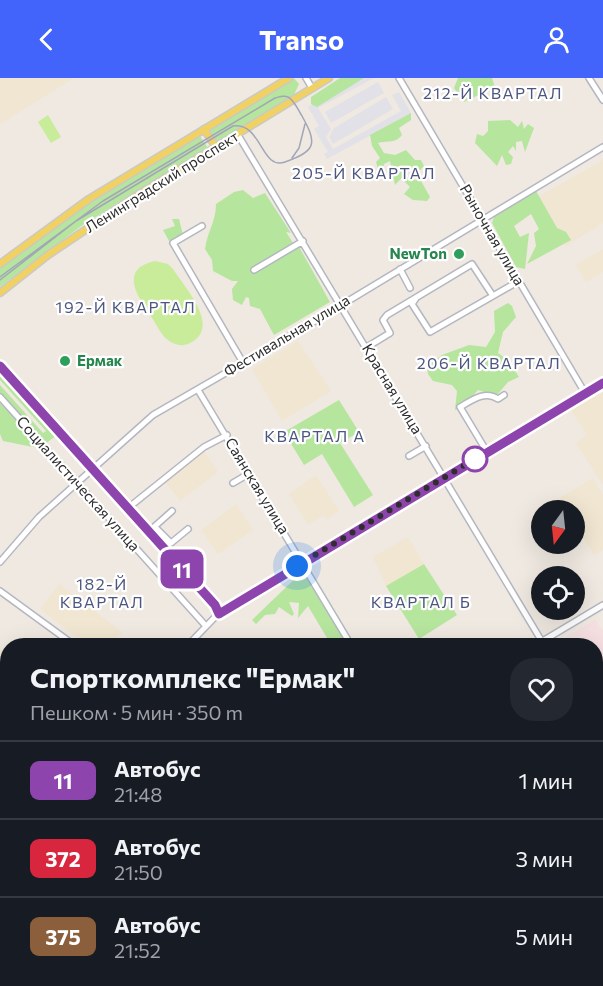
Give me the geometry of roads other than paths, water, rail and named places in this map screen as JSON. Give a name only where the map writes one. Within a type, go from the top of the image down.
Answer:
[{"type":"main road","name":"Ленинградский проспект","points":[[0,264],[89,199],[287,78]]},
{"type":"main road","name":"Ленинградский проспект","points":[[0,293],[78,234],[329,78]]},
{"type":"main road","points":[[204,129],[216,147]]},
{"type":"street","points":[[306,78],[312,88]]},
{"type":"street","name":"Рыночная улица","points":[[399,78],[585,393]]},
{"type":"street","points":[[589,78],[603,100]]},
{"type":"street","name":"Красная улица","points":[[238,135],[426,446],[537,638]]},
{"type":"street","name":"Фестивальная улица","points":[[0,562],[25,531],[153,415],[603,147]]},
{"type":"street","points":[[202,226],[173,243],[242,362]]},
{"type":"street","points":[[254,270],[303,241]]},
{"type":"street","points":[[367,348],[390,333],[383,320],[387,315],[415,296],[472,264],[493,296]]},
{"type":"street","points":[[400,268],[410,288]]},
{"type":"street","points":[[415,296],[412,304],[430,332],[519,281]]},
{"type":"street","name":"Социалистическая улица","points":[[0,366],[215,605],[219,614]]},
{"type":"street","points":[[194,638],[219,614],[443,477],[603,383]]},
{"type":"street","name":"Саянская улица","points":[[198,390],[250,473],[347,638]]},
{"type":"street","points":[[487,452],[460,407],[480,395],[494,396],[498,399],[504,396]]},
{"type":"street","name":"Социалистическая улица","points":[[0,397],[205,626]]},
{"type":"street","points":[[128,508],[204,447],[227,435]]},
{"type":"street","points":[[409,456],[426,446]]},
{"type":"street","points":[[233,483],[250,473]]},
{"type":"street","points":[[149,532],[172,511]]},
{"type":"street","points":[[155,527],[171,543],[188,529]]},
{"type":"street","points":[[0,591],[64,638]]},
{"type":"street","points":[[551,638],[603,605]]},
{"type":"tram line","points":[[0,277],[103,201],[275,98],[288,97],[307,125],[312,140],[308,150],[296,158],[277,163],[271,160],[250,131],[243,127],[233,126],[76,221],[0,280]]},
{"type":"tram line","points":[[292,158],[299,148],[305,124]]},
{"type":"place","name":"NewTon","points":[[459,254]]},
{"type":"place","name":"Ермак","points":[[65,361]]},
{"type":"district","name":"212-Й КВАРТАЛ","points":[[493,93]]},
{"type":"district","name":"205-Й КВАРТАЛ","points":[[364,173]]},
{"type":"district","name":"192-Й КВАРТАЛ","points":[[126,307]]},
{"type":"district","name":"206-Й КВАРТАЛ","points":[[489,363]]},
{"type":"district","name":"КВАРТАЛ А","points":[[315,436]]},
{"type":"district","name":"182-Й КВАРТАЛ","points":[[102,593]]},
{"type":"district","name":"КВАРТАЛ Б","points":[[421,602]]}]
